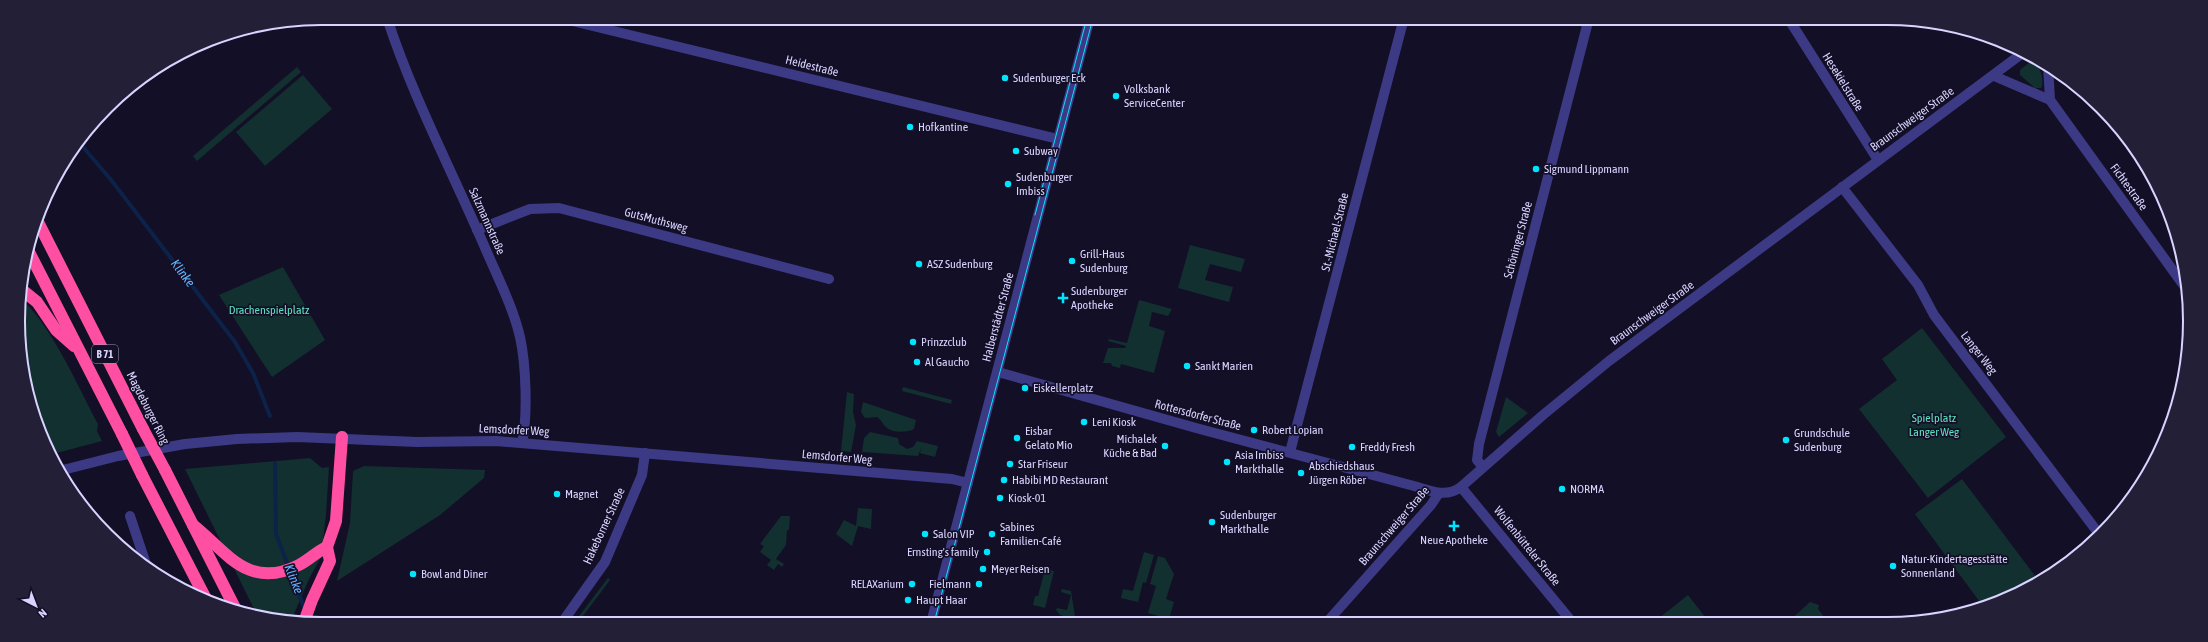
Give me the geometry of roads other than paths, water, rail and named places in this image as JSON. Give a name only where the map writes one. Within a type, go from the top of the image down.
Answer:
[{"type":"highway","name":"Magdeburger Ring","points":[[41,227],[233,603]]},
{"type":"highway","name":"B 71","points":[[32,257],[202,591]]},
{"type":"highway","points":[[27,294],[37,302],[56,330],[80,353]]},
{"type":"highway","points":[[306,616],[330,561],[327,547],[336,521],[342,437]]},
{"type":"highway","points":[[193,525],[213,541],[223,554],[234,563],[247,570],[275,572],[290,569],[308,560],[315,553],[327,547]]},
{"type":"street","name":"Salzmannstraße","points":[[389,25],[398,50],[507,300],[519,335],[524,386],[524,431],[522,443]]},
{"type":"street","name":"Heidestraße","points":[[589,25],[1058,140]]},
{"type":"street","name":"Halberstädter Straße","points":[[933,617],[1088,25]]},
{"type":"street","name":"St.-Michael-Straße","points":[[1290,452],[1402,25]]},
{"type":"street","name":"Schöninger Straße","points":[[1483,467],[1476,460],[1479,444],[1587,25]]},
{"type":"street","name":"Hesekielstraße","points":[[1792,25],[1878,160]]},
{"type":"street","name":"Braunschweiger Straße","points":[[1330,617],[1431,505],[1439,493],[1449,493],[1461,487],[1609,361],[2019,56]]},
{"type":"street","points":[[1994,76],[2050,100],[2048,73]]},
{"type":"street","name":"Fichtestraße","points":[[2050,100],[2180,280]]},
{"type":"street","name":"Langer Weg","points":[[1842,187],[1918,285],[1938,320],[2096,530]]},
{"type":"street","name":"GutsMuthsweg","points":[[477,230],[530,210],[559,208],[829,279]]},
{"type":"street","name":"Rottersdorfer Straße","points":[[998,372],[1182,424],[1439,493]]},
{"type":"street","name":"Lemsdorfer Weg","points":[[66,470],[147,450],[185,444],[297,436],[342,437],[417,442],[496,441],[952,479],[968,483]]},
{"type":"street","name":"Hakeborner Straße","points":[[566,617],[604,562],[642,475],[645,453]]},
{"type":"street","name":"Wolfenbütteler Straße","points":[[1461,487],[1568,617]]},
{"type":"street","points":[[130,516],[144,558]]},
{"type":"waterway","name":"Klinke","points":[[82,146],[112,181],[235,342],[253,373],[270,416]]},
{"type":"waterway","name":"Klinke","points":[[275,463],[276,534],[305,610]]},
{"type":"tram line","points":[[1035,215],[1085,25]]},
{"type":"tram line","points":[[936,617],[1091,25]]},
{"type":"place","name":"Sudenburger Eck","points":[[1005,78]]},
{"type":"place","name":"Volksbank ServiceCenter","points":[[1116,96]]},
{"type":"place","name":"Hofkantine","points":[[910,127]]},
{"type":"place","name":"Subway","points":[[1016,151]]},
{"type":"place","name":"Sigmund Lippmann","points":[[1536,169]]},
{"type":"place","name":"Sudenburger Imbiss","points":[[1008,184]]},
{"type":"place","name":"Grill-Haus Sudenburg","points":[[1072,261]]},
{"type":"place","name":"ASZ Sudenburg","points":[[919,264]]},
{"type":"place","name":"Sudenburger Apotheke","points":[[1063,298]]},
{"type":"place","name":"Prinzzclub","points":[[913,342]]},
{"type":"place","name":"Al Gaucho","points":[[917,362]]},
{"type":"place","name":"Sankt Marien","points":[[1187,366]]},
{"type":"place","name":"Eiskellerplatz","points":[[1025,388]]},
{"type":"place","name":"Leni Kiosk","points":[[1084,422]]},
{"type":"place","name":"Robert Lopian","points":[[1254,430]]},
{"type":"place","name":"Eisbar Gelato Mio","points":[[1017,438]]},
{"type":"place","name":"Grundschule Sudenburg","points":[[1786,440]]},
{"type":"place","name":"Michalek Küche & Bad","points":[[1165,446]]},
{"type":"place","name":"Freddy Fresh","points":[[1352,447]]},
{"type":"place","name":"Asia Imbiss Markthalle","points":[[1227,462]]},
{"type":"place","name":"Star Friseur","points":[[1010,464]]},
{"type":"place","name":"Abschiedshaus Jürgen Röber","points":[[1301,473]]},
{"type":"place","name":"Habibi MD Restaurant","points":[[1004,480]]},
{"type":"place","name":"NORMA","points":[[1562,489]]},
{"type":"place","name":"Magnet","points":[[557,494]]},
{"type":"place","name":"Kiosk-01","points":[[1000,498]]},
{"type":"place","name":"Sudenburger Markthalle","points":[[1212,522]]},
{"type":"place","name":"Neue Apotheke","points":[[1454,526]]},
{"type":"place","name":"Salon VIP","points":[[925,534]]},
{"type":"place","name":"Sabines Familien-Café","points":[[992,534]]},
{"type":"place","name":"Ernsting's family","points":[[987,552]]},
{"type":"place","name":"Natur-Kindertagesstätte Sonnenland","points":[[1893,566]]},
{"type":"place","name":"Meyer Reisen","points":[[983,569]]},
{"type":"place","name":"Bowl and Diner","points":[[413,574]]},
{"type":"place","name":"RELAXarium","points":[[912,584]]},
{"type":"place","name":"Fielmann","points":[[979,584]]},
{"type":"place","name":"Haupt Haar","points":[[908,600]]},
{"type":"park label","name":"Drachenspielplatz","points":[[269,310]]},
{"type":"park label","name":"Spielplatz Langer Weg","points":[[1934,425]]}]
